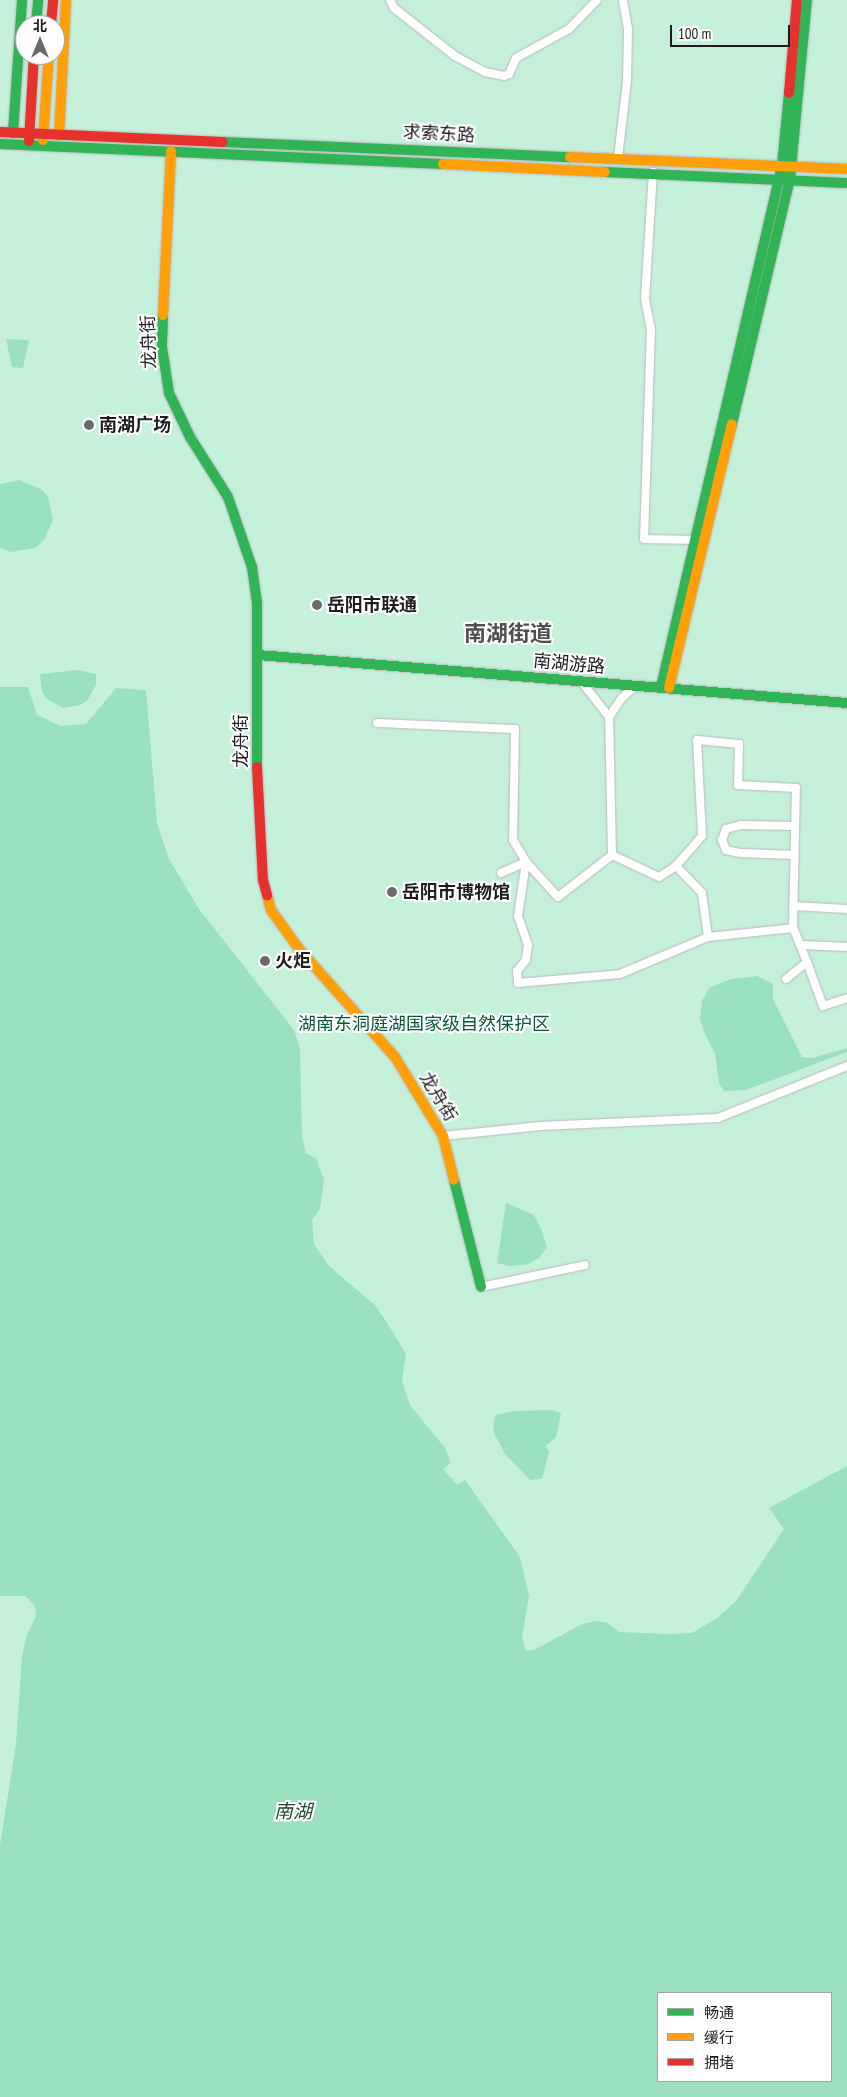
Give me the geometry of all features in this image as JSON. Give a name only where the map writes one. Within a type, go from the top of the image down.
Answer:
[{"type":"main road","points":[[13,133],[22,0]]},
{"type":"main road","points":[[37,15],[38,0]]},
{"type":"main road","points":[[52,15],[53,0]]},
{"type":"main road","points":[[59,134],[66,0]]},
{"type":"main road","points":[[787,166],[798,0]]},
{"type":"main road","points":[[665,688],[785,179],[806,0]]},
{"type":"main road","points":[[29,146],[33,65]]},
{"type":"main road","points":[[42,147],[48,65]]},
{"type":"main road","name":"求索东路","points":[[0,132],[618,158],[847,170]]},
{"type":"main road","name":"求索东路","points":[[0,144],[653,172],[847,183]]},
{"type":"main road","name":"龙舟街","points":[[171,151],[162,347],[169,393],[190,436],[228,497],[240,526],[257,601],[256,765],[263,880],[271,910],[299,949],[395,1057],[443,1136],[481,1286]]},
{"type":"main road","points":[[665,688],[697,540],[785,179]]},
{"type":"main road","name":"南湖游路","points":[[258,655],[847,702]]},
{"type":"street","points":[[390,0],[394,8],[455,56],[485,72],[504,76],[508,74],[516,58],[569,29],[597,0]]},
{"type":"street","points":[[618,158],[627,81],[628,29],[623,0]]},
{"type":"street","points":[[653,172],[645,299],[651,329],[644,539],[697,540]]},
{"type":"street","points":[[581,681],[608,717],[612,855]]},
{"type":"street","points":[[608,717],[622,698],[636,685]]},
{"type":"street","points":[[378,723],[515,729],[513,840],[526,862],[558,897],[612,855]]},
{"type":"street","points":[[612,855],[659,877],[676,866],[702,836],[697,740],[739,744],[738,786],[796,788],[793,928],[802,945],[823,1006],[847,998]]},
{"type":"street","points":[[795,826],[741,825],[726,829],[722,840],[726,850],[740,853],[795,855]]},
{"type":"street","points":[[501,872],[526,862]]},
{"type":"street","points":[[526,862],[518,916],[528,945],[526,960],[517,971],[518,984],[620,974],[708,938],[793,928]]},
{"type":"street","points":[[676,866],[702,893],[708,938]]},
{"type":"street","points":[[793,906],[847,909]]},
{"type":"street","points":[[802,945],[847,947]]},
{"type":"street","points":[[786,978],[807,962]]},
{"type":"street","points":[[443,1136],[540,1126],[718,1118],[847,1066]]},
{"type":"street","points":[[481,1286],[585,1265]]},
{"type":"green space","name":"湖南东洞庭湖国家级自然保护区","points":[[0,0],[847,0],[847,2097],[0,2097]]},
{"type":"water","points":[[6,339],[29,340],[23,368],[12,367]]},
{"type":"water","points":[[19,480],[41,489],[48,497],[53,520],[44,540],[35,548],[10,552],[0,548],[0,484]]},
{"type":"water","points":[[78,670],[96,674],[96,684],[88,700],[80,705],[63,708],[47,699],[42,692],[40,674]]},
{"type":"water","name":"南湖","points":[[0,687],[28,687],[37,715],[61,726],[86,724],[116,688],[146,690],[157,823],[169,859],[199,909],[294,1030],[297,1039],[300,1049],[302,1137],[306,1153],[316,1158],[324,1180],[320,1209],[312,1220],[314,1244],[329,1266],[376,1306],[406,1354],[402,1380],[410,1405],[445,1448],[451,1463],[443,1469],[457,1485],[465,1480],[520,1557],[529,1596],[522,1637],[526,1651],[536,1649],[582,1624],[596,1621],[608,1623],[619,1632],[692,1633],[716,1619],[736,1601],[784,1529],[769,1508],[847,1466],[847,2097],[0,2097],[0,1845],[16,1744],[22,1657],[26,1637],[36,1616],[35,1606],[25,1596],[0,1596]]},
{"type":"water","points":[[757,976],[773,984],[773,999],[802,1057],[812,1058],[847,1048],[847,1052],[746,1090],[724,1091],[719,1083],[715,1054],[700,1019],[702,1001],[709,988],[731,979]]},
{"type":"water","points":[[506,1203],[534,1215],[542,1231],[547,1247],[540,1257],[529,1264],[510,1266],[497,1263]]},
{"type":"water","points":[[552,1410],[561,1413],[556,1437],[546,1446],[549,1452],[542,1479],[530,1480],[505,1454],[494,1433],[493,1423],[496,1415],[515,1411]]},
{"type":"traffic: fast","points":[[13,133],[22,0]]},
{"type":"traffic: fast","points":[[37,15],[38,0]]},
{"type":"traffic: fast","points":[[732,424],[790,179],[807,0]]},
{"type":"traffic: fast","points":[[661,687],[782,166],[789,93]]},
{"type":"traffic: fast","points":[[223,142],[570,157]]},
{"type":"traffic: fast","points":[[0,144],[443,164]]},
{"type":"traffic: fast","points":[[605,172],[847,183]]},
{"type":"traffic: fast","points":[[163,315],[162,347],[169,393],[190,437],[228,497],[252,567],[257,601],[257,767]]},
{"type":"traffic: fast","points":[[258,655],[847,703]]},
{"type":"traffic: fast","points":[[454,1180],[481,1287]]},
{"type":"traffic: slow","points":[[59,135],[66,0]]},
{"type":"traffic: slow","points":[[43,140],[48,65]]},
{"type":"traffic: slow","points":[[163,315],[171,151]]},
{"type":"traffic: slow","points":[[570,157],[847,169]]},
{"type":"traffic: slow","points":[[443,164],[605,172]]},
{"type":"traffic: slow","points":[[669,688],[732,424]]},
{"type":"traffic: slow","points":[[267,895],[271,910],[299,949],[395,1057],[443,1136],[454,1180]]},
{"type":"traffic: jam","points":[[52,15],[53,0]]},
{"type":"traffic: jam","points":[[789,93],[797,0]]},
{"type":"traffic: jam","points":[[29,141],[33,65]]},
{"type":"traffic: jam","points":[[0,132],[223,142]]},
{"type":"traffic: jam","points":[[257,767],[263,880],[267,895]]},
{"type":"place","name":"南湖广场","points":[[89,425]]},
{"type":"place","name":"岳阳市联通","points":[[317,605]]},
{"type":"place","name":"岳阳市博物馆","points":[[392,892]]},
{"type":"place","name":"火炬","points":[[265,961]]},
{"type":"district","name":"南湖街道","points":[[508,634]]}]
